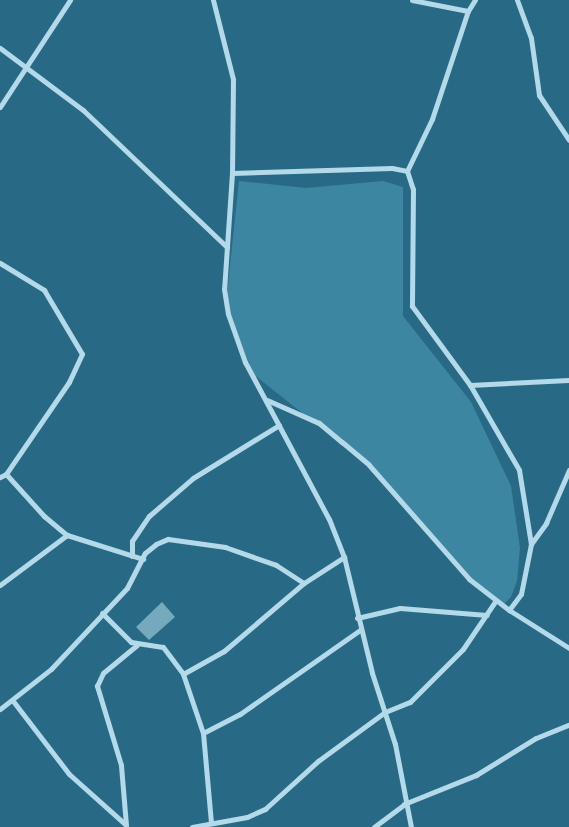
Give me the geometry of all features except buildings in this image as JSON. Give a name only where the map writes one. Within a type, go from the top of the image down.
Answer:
[{"type":"street","points":[[0,107],[70,0]]},
{"type":"street","points":[[213,0],[233,79],[232,173],[224,289],[228,314],[245,362],[329,519],[344,557],[360,630],[395,744],[404,804],[411,827]]},
{"type":"street","points":[[412,0],[468,11]]},
{"type":"street","points":[[475,0],[468,11],[432,119],[408,171],[413,189],[412,306],[470,385],[519,470],[531,544],[521,594],[509,610]]},
{"type":"street","points":[[517,0],[531,38],[539,95],[569,140]]},
{"type":"street","points":[[0,48],[82,110],[227,247]]},
{"type":"street","points":[[232,173],[392,168],[408,171]]},
{"type":"street","points":[[0,263],[44,290],[82,354],[69,382],[6,474],[0,477]]},
{"type":"street","points":[[470,385],[569,380]]},
{"type":"street","points":[[267,400],[318,423],[342,442],[369,466],[469,579],[509,610],[569,648]]},
{"type":"street","points":[[132,556],[132,541],[149,516],[193,478],[280,425]]},
{"type":"street","points":[[531,544],[546,524],[569,470]]},
{"type":"street","points":[[6,474],[44,516],[67,535],[143,559]]},
{"type":"street","points":[[0,585],[67,535]]},
{"type":"street","points":[[0,709],[13,701],[51,669],[102,612],[127,588],[143,559],[156,544],[168,539],[225,547],[276,565],[304,583]]},
{"type":"street","points":[[183,674],[224,651],[304,583],[344,557]]},
{"type":"street","points":[[192,827],[247,816],[265,809],[318,761],[385,712],[410,702],[427,688],[463,649],[496,600]]},
{"type":"street","points":[[357,618],[400,608],[487,614]]},
{"type":"street","points":[[102,612],[137,644],[163,647],[183,674],[204,733],[211,822]]},
{"type":"street","points":[[204,733],[240,714],[360,630]]},
{"type":"street","points":[[127,826],[121,765],[97,686],[103,673],[137,644]]},
{"type":"street","points":[[13,701],[64,768],[127,826]]},
{"type":"street","points":[[374,827],[404,804],[476,775],[536,738],[569,726]]},
{"type":"shaded area","points":[[239,181],[306,188],[383,181],[403,187],[403,316],[471,402],[511,486],[520,548],[517,581],[511,597],[503,605],[458,568],[364,462],[253,374],[226,303]]}]
